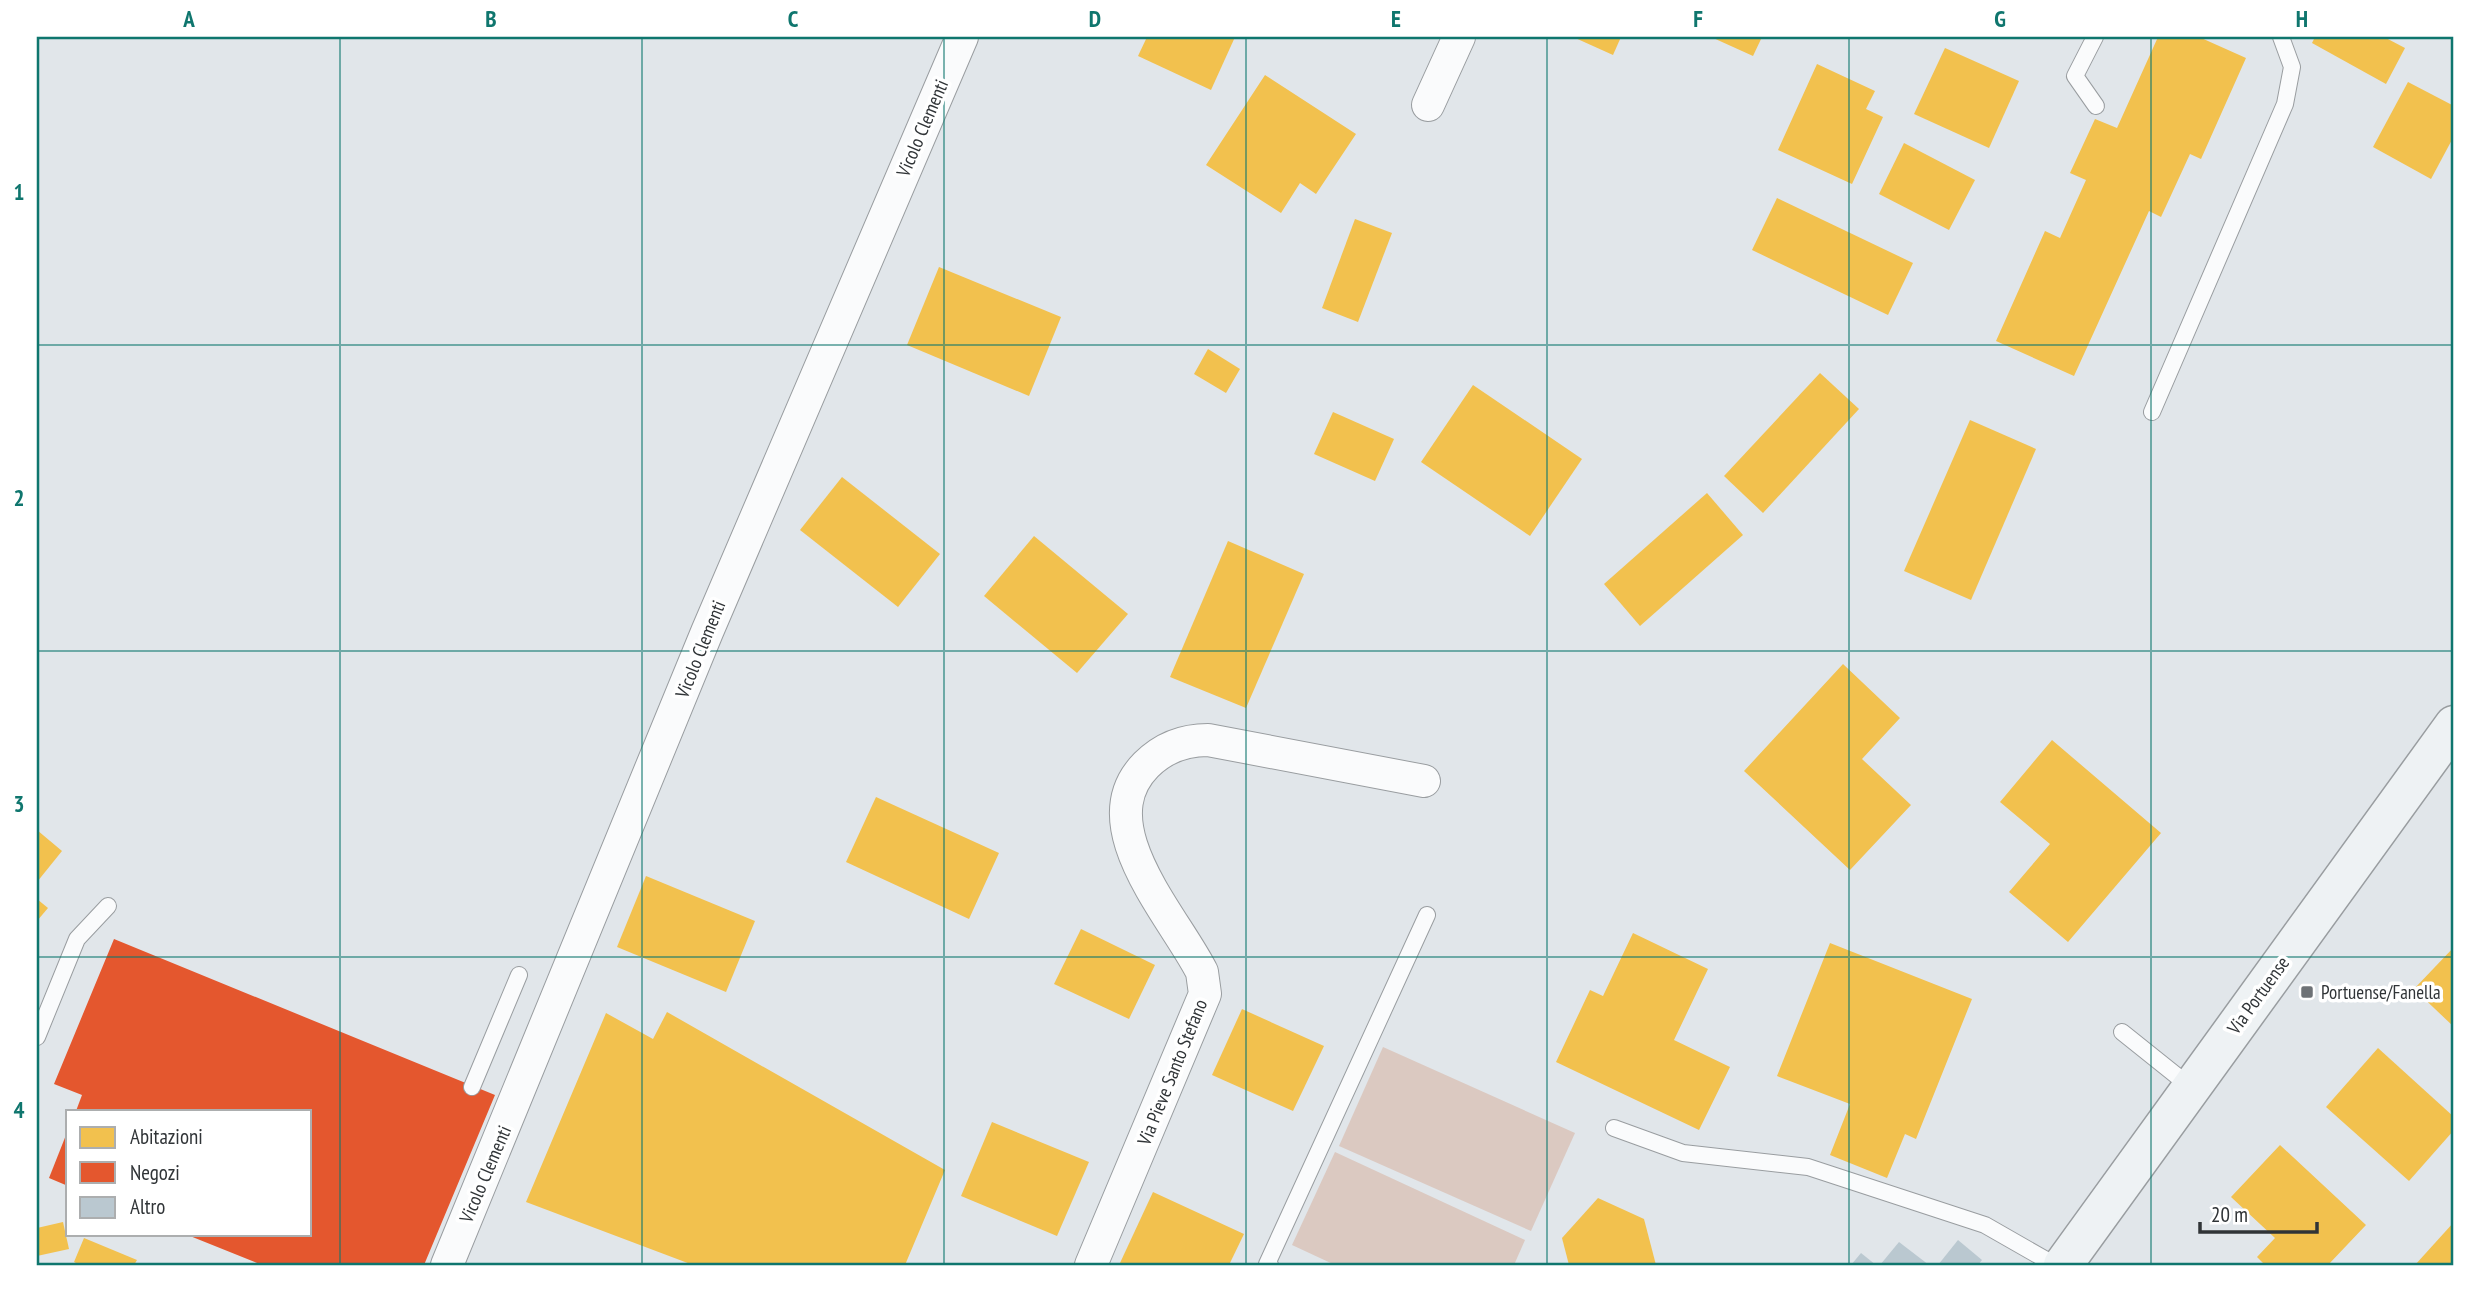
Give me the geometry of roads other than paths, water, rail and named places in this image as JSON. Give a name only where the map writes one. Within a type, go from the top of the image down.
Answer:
[{"type":"main road","name":"Via Portuense","points":[[2063,1265],[2454,724]]},
{"type":"street","name":"Vicolo Clementi","points":[[447,1265],[707,632],[962,37]]},
{"type":"street","points":[[1428,105],[1459,37]]},
{"type":"street","name":"Via Pieve Santo Stefano","points":[[1091,1265],[1205,994],[1206,983],[1197,962],[1156,896],[1135,855],[1125,821],[1125,804],[1135,779],[1155,756],[1166,750],[1180,743],[1208,740],[1424,781]]},
{"type":"lane","points":[[2095,37],[2075,76],[2096,106]]},
{"type":"lane","points":[[2152,412],[2286,104],[2292,67],[2281,37]]},
{"type":"lane","points":[[37,1037],[77,939],[108,906]]},
{"type":"lane","points":[[1270,1265],[1268,1264],[1427,915]]},
{"type":"lane","points":[[472,1087],[519,975]]},
{"type":"lane","points":[[2122,1032],[2192,1088]]},
{"type":"lane","points":[[1614,1128],[1683,1153],[1808,1167],[1984,1225],[2055,1265]]},
{"type":"place","name":"Portuense/Fanella","points":[[2307,992]]}]
